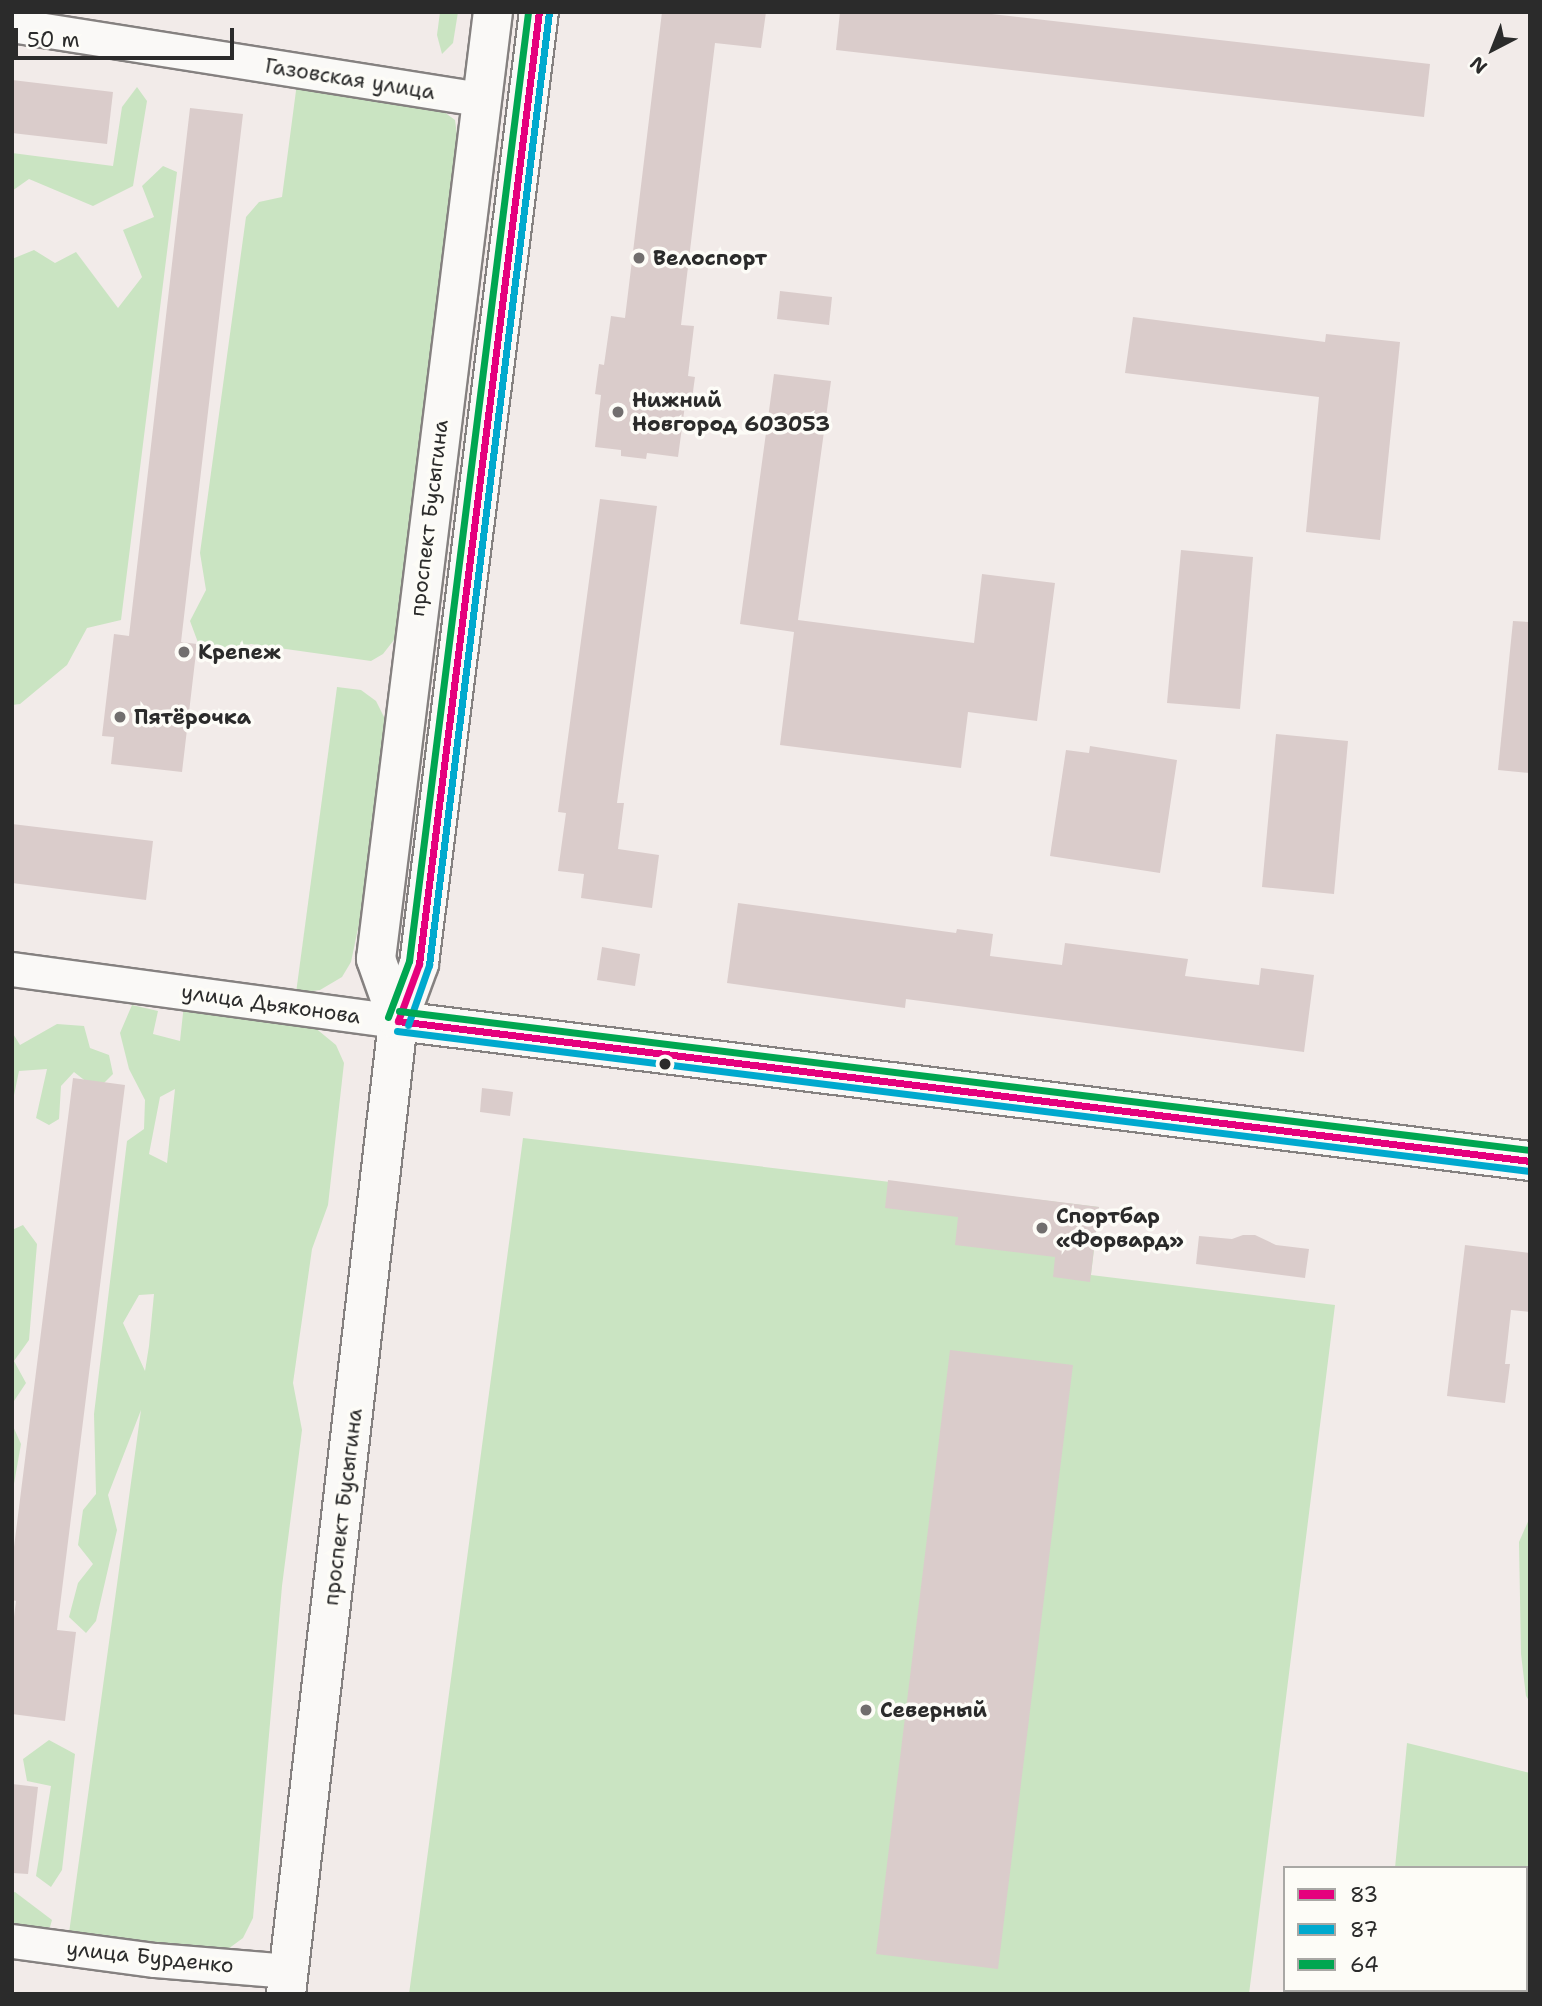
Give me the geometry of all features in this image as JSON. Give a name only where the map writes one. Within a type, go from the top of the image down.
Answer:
[{"type":"main road","name":"проспект Бусыгина","points":[[398,1021],[376,959],[493,12]]},
{"type":"main road","name":"проспект Бусыгина","points":[[287,1982],[398,1021],[419,964],[539,12]]},
{"type":"main road","name":"улица Дьяконова","points":[[398,1021],[1530,1161]]},
{"type":"street","name":"Газовская улица","points":[[12,25],[481,99]]},
{"type":"street","name":"улица Дьяконова","points":[[12,969],[398,1021]]},
{"type":"street","name":"улица Бурденко","points":[[12,1941],[155,1960],[287,1982]]},
{"type":"green space","points":[[440,12],[458,12],[453,43],[442,54],[437,35]]},
{"type":"green space","points":[[297,83],[440,109],[455,120],[458,142],[397,636],[383,654],[371,661],[251,644],[203,656],[190,621],[206,590],[200,553],[246,217],[259,202],[282,197]]},
{"type":"green space","points":[[137,87],[147,101],[133,186],[93,206],[29,179],[12,191],[12,153],[113,166],[122,107]]},
{"type":"green space","points":[[163,166],[177,172],[121,620],[87,628],[67,665],[20,704],[12,705],[12,259],[34,250],[55,263],[76,252],[118,308],[142,277],[123,230],[154,217],[142,186]]},
{"type":"green space","points":[[337,687],[361,690],[376,701],[386,721],[360,919],[351,962],[342,977],[320,990],[296,993]]},
{"type":"green space","points":[[184,1004],[308,1022],[336,1045],[344,1063],[328,1205],[312,1249],[293,1383],[302,1430],[282,1586],[253,1918],[243,1938],[228,1949],[210,1951],[69,1933],[141,1410],[108,1495],[117,1530],[96,1621],[86,1633],[69,1617],[78,1583],[93,1564],[78,1545],[83,1510],[96,1494],[94,1414],[127,1141],[144,1129],[145,1100],[129,1069],[120,1033],[132,1005],[158,1011],[153,1034],[180,1041]],"holes":[[[175,1089],[167,1163],[149,1154],[160,1097]],[[154,1294],[149,1346],[145,1371],[123,1323],[139,1295]]]},
{"type":"green space","points":[[57,1024],[84,1026],[90,1048],[109,1055],[113,1074],[97,1090],[74,1072],[61,1086],[59,1119],[49,1125],[36,1118],[47,1069],[19,1071],[12,1105],[12,1032],[20,1045]]},
{"type":"green space","name":"Северный","points":[[523,1138],[1099,1207],[1091,1275],[1335,1305],[1249,1994],[409,1994]]},
{"type":"green space","points":[[23,1225],[37,1244],[29,1340],[14,1361],[26,1383],[12,1404],[12,1230]]},
{"type":"green space","points":[[12,1424],[21,1444],[12,1495]]},
{"type":"green space","points":[[1530,1517],[1530,1702],[1526,1696],[1521,1654],[1519,1542]]},
{"type":"green space","points":[[49,1740],[75,1754],[62,1870],[51,1887],[36,1876],[51,1786],[27,1781],[23,1759]]},
{"type":"green space","points":[[1407,1743],[1530,1773],[1530,1994],[1382,1994],[1528,1992],[1528,1866],[1395,1866]]},
{"type":"green space","points":[[15,1892],[52,1920],[50,1927],[22,1933],[12,1929],[12,1893]]},
{"type":"building","points":[[662,12],[766,12],[761,48],[715,43],[681,325],[694,326],[688,376],[695,377],[691,406],[685,405],[678,457],[647,453],[646,459],[621,456],[621,450],[595,447],[601,395],[595,394],[599,364],[604,365],[611,316],[625,318]]},
{"type":"building","points":[[840,12],[974,12],[1430,64],[1424,117],[836,50]]},
{"type":"building","points":[[12,80],[113,92],[107,144],[12,133]]},
{"type":"building","points":[[190,108],[243,114],[181,642],[197,644],[182,772],[111,764],[114,737],[102,736],[114,634],[129,636]]},
{"type":"building","points":[[780,291],[832,297],[829,325],[777,319]]},
{"type":"building","points":[[1133,317],[1325,342],[1326,334],[1400,342],[1380,540],[1306,532],[1319,397],[1125,373]]},
{"type":"building","points":[[774,374],[831,381],[798,620],[974,643],[982,574],[1055,583],[1037,721],[968,712],[961,768],[780,745],[794,632],[740,624]]},
{"type":"building","points":[[600,499],[657,506],[617,803],[624,803],[618,849],[659,855],[652,908],[581,898],[584,874],[558,871],[566,813],[558,812]]},
{"type":"building","points":[[1181,550],[1253,557],[1240,709],[1167,703]]},
{"type":"building","points":[[1513,621],[1530,622],[1530,773],[1498,770]]},
{"type":"building","points":[[1276,734],[1348,741],[1334,894],[1262,887]]},
{"type":"building","points":[[1090,746],[1177,760],[1160,873],[1050,856],[1066,750],[1089,753]]},
{"type":"building","points":[[12,824],[153,841],[146,900],[12,883]]},
{"type":"building","points":[[738,903],[956,933],[957,929],[993,934],[990,956],[1062,965],[1065,943],[1188,959],[1185,976],[1259,985],[1261,968],[1314,975],[1304,1052],[906,999],[905,1008],[727,983]]},
{"type":"building","points":[[602,947],[640,954],[635,986],[597,980]]},
{"type":"building","points":[[73,1078],[125,1085],[57,1630],[76,1632],[65,1721],[12,1714],[12,1633],[16,1601],[12,1600],[12,1563]]},
{"type":"building","points":[[482,1088],[513,1092],[510,1116],[480,1112]]},
{"type":"building","name":"Спортбар «Форвард»","points":[[888,1180],[1099,1207],[1090,1282],[1053,1277],[1055,1257],[955,1245],[958,1217],[885,1208]]},
{"type":"building","points":[[1255,1235],[1276,1245],[1309,1249],[1305,1278],[1196,1264],[1199,1236],[1232,1239]]},
{"type":"building","points":[[1465,1245],[1530,1253],[1530,1312],[1511,1310],[1505,1364],[1510,1364],[1505,1403],[1447,1396]]},
{"type":"building","points":[[950,1350],[1073,1365],[998,1969],[876,1954]]},
{"type":"building","points":[[12,1784],[38,1787],[28,1874],[12,1873]]},
{"type":"transit line","name":"64","points":[[388,1017],[409,961],[528,12]]},
{"type":"transit line","name":"83","points":[[398,1021],[419,964],[539,12]]},
{"type":"transit line","name":"87","points":[[408,1025],[429,965],[549,13]]},
{"type":"transit line","name":"64","points":[[399,1011],[1530,1150]]},
{"type":"transit line","name":"83","points":[[398,1021],[1530,1161]]},
{"type":"transit line","name":"87","points":[[397,1031],[1529,1171]]},
{"type":"place","name":"Велоспорт","points":[[639,258]]},
{"type":"place","name":"Нижний Новгород 603053","points":[[618,412]]},
{"type":"place","name":"Крепеж","points":[[184,652]]},
{"type":"place","name":"Пятёрочка","points":[[120,717]]},
{"type":"place","name":"Спортбар «Форвард»","points":[[1042,1228]]},
{"type":"place","name":"Северный","points":[[866,1710]]}]
